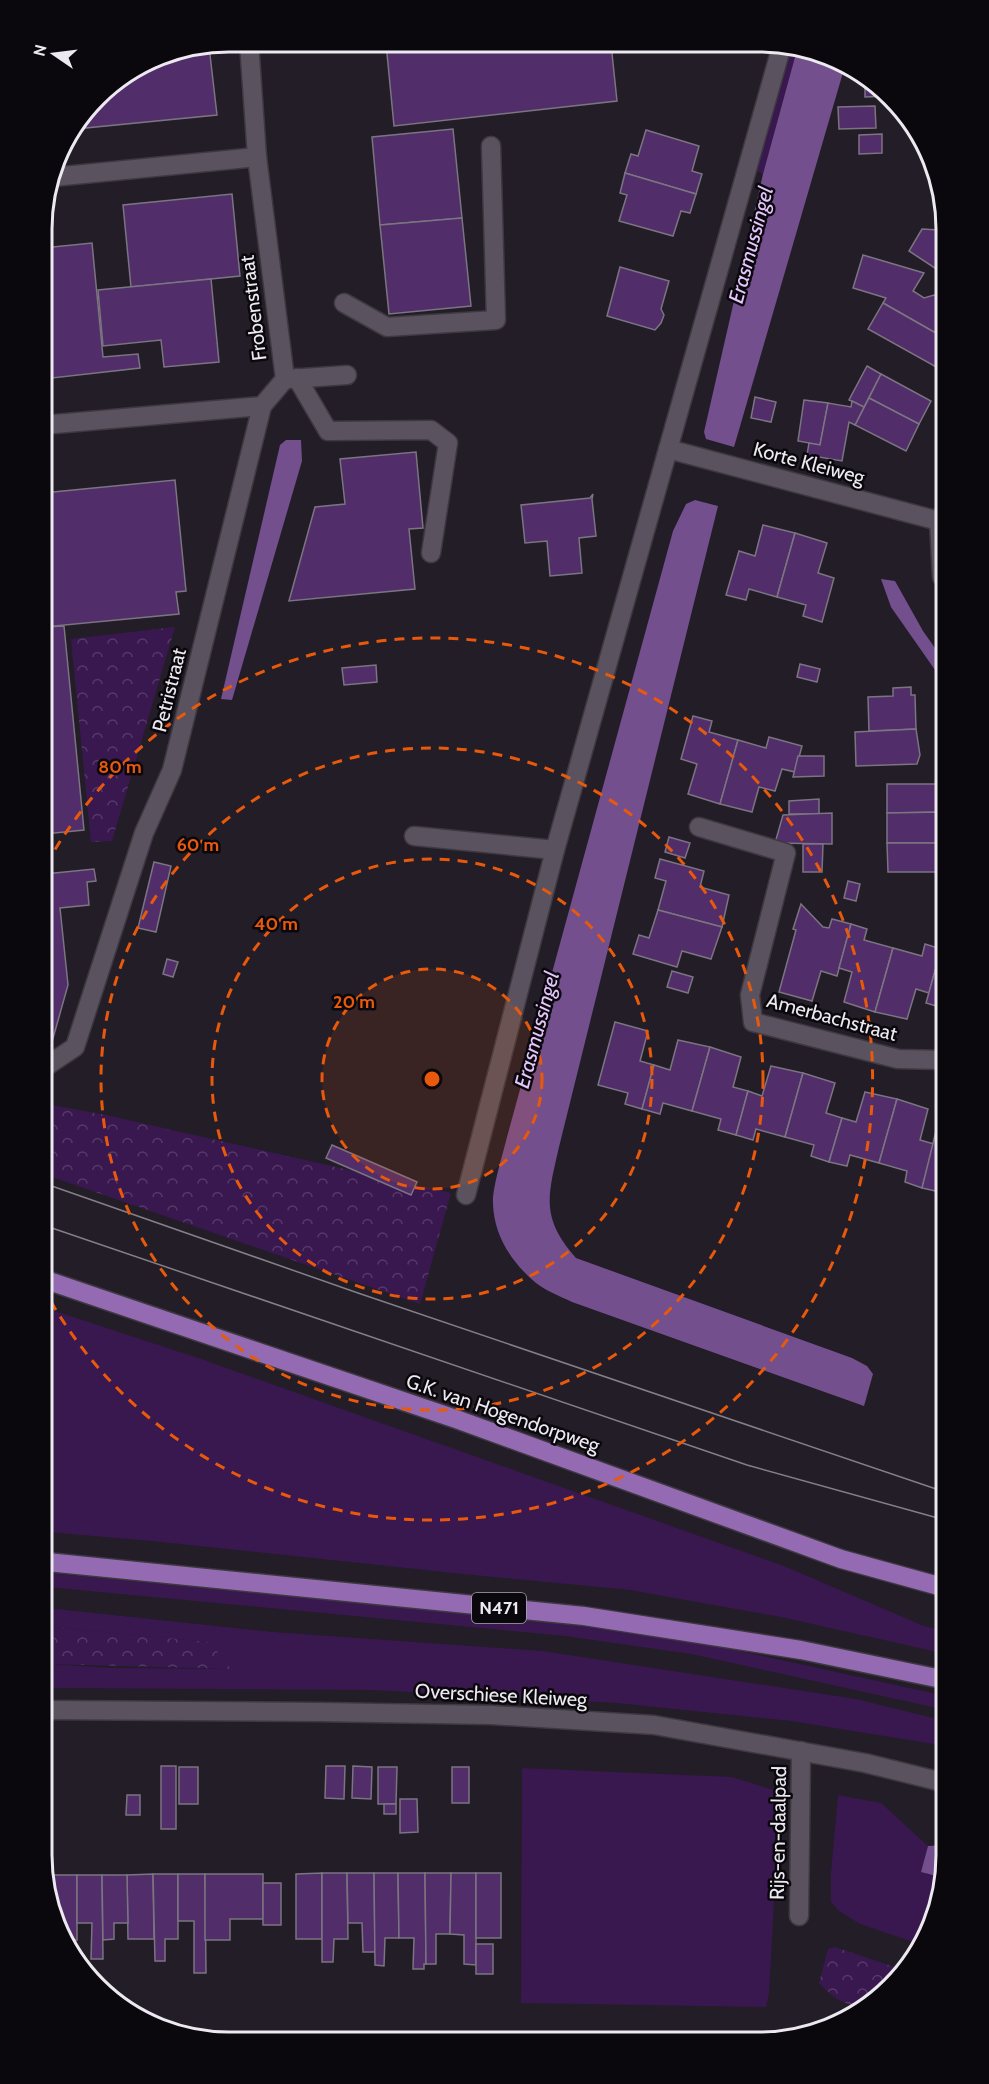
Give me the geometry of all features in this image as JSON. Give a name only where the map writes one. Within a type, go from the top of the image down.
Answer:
[{"type":"main road","name":"G.K. van Hogendorpweg","points":[[52,1282],[456,1419],[841,1559],[936,1585]]},
{"type":"main road","name":"N471","points":[[52,1563],[584,1616],[801,1650],[936,1678]]},
{"type":"street","name":"Frobenstraat","points":[[250,53],[257,157],[291,379],[262,406]]},
{"type":"street","points":[[466,1195],[555,850],[780,54]]},
{"type":"street","points":[[344,303],[387,327],[496,320],[491,146]]},
{"type":"street","points":[[61,176],[257,157]]},
{"type":"street","points":[[291,379],[347,375]]},
{"type":"street","points":[[291,379],[328,431],[431,430],[448,443],[431,553]]},
{"type":"street","points":[[53,424],[262,406]]},
{"type":"street","name":"Petristraat","points":[[52,1062],[75,1047],[144,833],[172,770],[262,406]]},
{"type":"street","name":"Korte Kleiweg","points":[[668,449],[936,517]]},
{"type":"street","name":"Amerbachstraat","points":[[699,827],[786,853],[750,995],[753,1022],[898,1059],[936,1060]]},
{"type":"street","points":[[414,836],[555,850]]},
{"type":"street","name":"Overschiese Kleiweg","points":[[52,1710],[490,1715],[654,1725],[865,1762],[936,1780]]},
{"type":"street","name":"Rijs-en-daalpad","points":[[799,1916],[801,1751]]},
{"type":"green space","points":[[789,55],[795,56],[763,174],[757,171]]},
{"type":"green space","points":[[175,627],[112,841],[91,842],[71,639]]},
{"type":"green space","points":[[52,1105],[106,1115],[451,1193],[420,1304],[52,1177]]},
{"type":"green space","points":[[52,1310],[201,1359],[784,1566],[924,1626],[936,1629],[936,1652],[781,1617],[630,1590],[52,1532]]},
{"type":"green space","points":[[52,1573],[671,1636],[936,1694],[936,1708],[691,1654],[565,1636],[52,1587]]},
{"type":"green space","points":[[52,1609],[273,1632],[543,1651],[856,1699],[936,1719],[936,1744],[791,1721],[617,1703],[372,1690],[52,1688],[52,1664],[111,1668],[230,1669],[210,1642],[52,1627]]},
{"type":"green space","points":[[52,1627],[210,1642],[231,1669],[52,1664]]},
{"type":"green space","points":[[522,1768],[732,1777],[780,1792],[769,1993],[766,2007],[521,2003]]},
{"type":"green space","points":[[838,1795],[881,1803],[928,1846],[921,1872],[935,1876],[933,1889],[927,1912],[913,1942],[860,1924],[839,1911],[831,1902],[831,1872]]},
{"type":"green space","points":[[835,1947],[896,1968],[876,1988],[852,2006],[839,2000],[819,1983],[828,1949]]},
{"type":"water","name":"Erasmussingel","points":[[795,56],[817,62],[843,73],[734,447],[706,439],[704,432],[763,174]]},
{"type":"water","points":[[286,440],[301,440],[302,461],[232,700],[221,699],[280,445]]},
{"type":"water","name":"Erasmussingel","points":[[695,500],[718,506],[559,1147],[550,1193],[552,1218],[564,1243],[576,1258],[852,1358],[867,1366],[873,1374],[864,1406],[572,1302],[549,1291],[527,1275],[512,1258],[501,1238],[494,1216],[493,1197],[496,1180],[673,531],[686,504]]},
{"type":"water","points":[[881,579],[895,581],[936,649],[936,671],[891,607]]},
{"type":"water","points":[[928,1846],[936,1846],[935,1876],[921,1872]]},
{"type":"building","points":[[387,53],[612,53],[617,101],[394,126]]},
{"type":"building","points":[[206,54],[210,54],[217,115],[85,128],[113,96],[141,76],[172,62]]},
{"type":"building","points":[[865,88],[876,97],[865,97]]},
{"type":"building","points":[[875,106],[876,128],[839,129],[838,107]]},
{"type":"building","points":[[453,129],[462,218],[380,225],[372,137]]},
{"type":"building","points":[[646,130],[699,146],[692,171],[702,174],[696,194],[625,173],[631,154],[638,156]]},
{"type":"building","points":[[882,134],[882,153],[859,154],[859,135]]},
{"type":"building","points":[[625,173],[696,194],[690,213],[681,211],[673,236],[619,221],[627,195],[620,193]]},
{"type":"building","points":[[232,194],[240,276],[131,287],[123,205]]},
{"type":"building","points":[[462,218],[471,306],[389,314],[380,225]]},
{"type":"building","points":[[922,229],[936,230],[936,269],[909,251]]},
{"type":"building","points":[[92,243],[103,357],[138,354],[140,368],[53,378],[53,247]]},
{"type":"building","points":[[863,255],[924,273],[913,291],[924,298],[936,296],[936,333],[883,303],[886,298],[853,288]]},
{"type":"building","points":[[620,267],[669,281],[661,309],[664,315],[655,330],[607,316]]},
{"type":"building","points":[[211,279],[219,362],[164,367],[161,340],[103,346],[98,290]]},
{"type":"building","points":[[883,303],[936,333],[936,367],[868,329]]},
{"type":"building","points":[[867,366],[881,374],[864,407],[849,400]]},
{"type":"building","points":[[881,374],[931,401],[919,424],[869,398]]},
{"type":"building","points":[[755,397],[776,402],[771,422],[751,418]]},
{"type":"building","points":[[869,398],[919,424],[906,451],[855,425]]},
{"type":"building","points":[[804,400],[828,403],[820,445],[798,441]]},
{"type":"building","points":[[852,401],[864,407],[855,425],[849,422],[842,461],[807,455],[809,443],[820,445],[828,403],[851,407]]},
{"type":"building","points":[[416,452],[423,528],[409,529],[415,589],[289,601],[315,507],[345,504],[340,459]]},
{"type":"building","points":[[175,480],[186,591],[176,592],[179,614],[53,626],[53,492]]},
{"type":"building","points":[[593,494],[596,536],[579,538],[582,573],[550,576],[547,541],[525,543],[521,505],[590,498]]},
{"type":"building","points":[[763,525],[795,533],[777,597],[749,589],[746,600],[726,595],[739,551],[755,556]]},
{"type":"building","points":[[795,533],[827,543],[818,573],[834,578],[822,622],[803,616],[806,605],[777,597]]},
{"type":"building","points":[[64,626],[84,830],[53,833],[53,627]]},
{"type":"building","points":[[800,664],[820,669],[817,682],[797,677]]},
{"type":"building","points":[[376,665],[377,682],[344,685],[342,668]]},
{"type":"building","points":[[911,687],[911,695],[915,695],[916,729],[869,731],[868,697],[893,696],[893,688]]},
{"type":"building","points":[[693,716],[712,721],[709,732],[738,740],[720,804],[688,794],[697,764],[681,759]]},
{"type":"building","points":[[916,729],[920,755],[917,764],[856,766],[855,732]]},
{"type":"building","points":[[769,737],[802,746],[795,772],[782,769],[775,791],[759,787],[752,812],[720,804],[738,740],[766,748]]},
{"type":"building","points":[[798,756],[824,756],[824,776],[793,777]]},
{"type":"building","points":[[887,784],[936,784],[936,812],[887,813]]},
{"type":"building","points":[[819,799],[819,814],[789,814],[789,801]]},
{"type":"building","points":[[936,812],[936,843],[887,843],[887,813]]},
{"type":"building","points":[[832,813],[832,844],[775,843],[783,815]]},
{"type":"building","points":[[669,837],[690,843],[685,858],[665,852]]},
{"type":"building","points":[[887,843],[936,843],[936,872],[888,872]]},
{"type":"building","points":[[803,844],[823,844],[822,872],[803,872]]},
{"type":"building","points":[[660,859],[704,871],[700,887],[729,895],[722,927],[658,910],[666,881],[655,878]]},
{"type":"building","points":[[154,862],[171,866],[156,932],[138,928]]},
{"type":"building","points":[[94,869],[96,881],[87,882],[89,905],[60,908],[68,985],[52,1040],[53,873]]},
{"type":"building","points":[[848,881],[860,884],[856,901],[844,898]]},
{"type":"building","points":[[801,904],[823,927],[829,928],[832,919],[851,924],[837,976],[821,971],[812,1001],[779,992]]},
{"type":"building","points":[[658,910],[722,927],[711,959],[682,951],[677,967],[633,954],[639,935],[649,938]]},
{"type":"building","points":[[851,924],[867,929],[864,940],[893,948],[875,1012],[844,1002],[852,972],[839,968]]},
{"type":"building","points":[[925,944],[936,947],[936,967],[929,993],[916,989],[907,1019],[875,1012],[893,948],[922,956]]},
{"type":"building","points":[[167,959],[178,962],[173,977],[163,974]]},
{"type":"building","points":[[936,967],[936,1006],[926,1003]]},
{"type":"building","points":[[672,971],[693,977],[688,993],[667,987]]},
{"type":"building","points":[[615,1022],[648,1031],[640,1061],[654,1065],[642,1109],[625,1104],[628,1093],[598,1085]]},
{"type":"building","points":[[678,1040],[710,1047],[692,1111],[663,1103],[660,1114],[642,1109],[654,1065],[670,1070]]},
{"type":"building","points":[[710,1047],[741,1057],[733,1087],[748,1091],[736,1135],[718,1130],[721,1119],[692,1111]]},
{"type":"building","points":[[771,1066],[803,1073],[785,1137],[756,1129],[753,1140],[736,1135],[748,1091],[762,1096]]},
{"type":"building","points":[[803,1073],[835,1083],[826,1113],[842,1118],[829,1162],[811,1156],[814,1145],[785,1137]]},
{"type":"building","points":[[865,1092],[897,1099],[879,1163],[850,1155],[847,1166],[829,1162],[842,1118],[856,1122]]},
{"type":"building","points":[[897,1099],[928,1109],[920,1140],[934,1144],[922,1188],[905,1182],[907,1171],[879,1163]]},
{"type":"building","points":[[936,1131],[936,1191],[922,1188]]},
{"type":"building","points":[[332,1145],[417,1182],[411,1195],[326,1158]]},
{"type":"building","points":[[161,1766],[176,1766],[176,1829],[161,1829]]},
{"type":"building","points":[[326,1766],[345,1766],[344,1799],[325,1798]]},
{"type":"building","points":[[353,1766],[372,1767],[371,1799],[352,1798]]},
{"type":"building","points":[[179,1767],[198,1767],[198,1804],[179,1804]]},
{"type":"building","points":[[378,1767],[397,1767],[396,1804],[378,1804]]},
{"type":"building","points":[[452,1767],[469,1767],[469,1803],[452,1803]]},
{"type":"building","points":[[127,1795],[140,1795],[140,1815],[126,1815]]},
{"type":"building","points":[[400,1799],[417,1799],[418,1832],[400,1833]]},
{"type":"building","points":[[384,1804],[396,1804],[396,1814],[384,1814]]},
{"type":"building","points":[[322,1873],[322,1939],[296,1939],[296,1874]]},
{"type":"building","points":[[322,1873],[347,1873],[348,1939],[334,1939],[333,1962],[322,1962]]},
{"type":"building","points":[[347,1873],[374,1873],[375,1952],[363,1952],[362,1923],[348,1923]]},
{"type":"building","points":[[374,1873],[398,1873],[399,1938],[385,1938],[384,1966],[375,1965]]},
{"type":"building","points":[[398,1873],[425,1873],[426,1964],[424,1964],[424,1969],[413,1969],[414,1938],[399,1938]]},
{"type":"building","points":[[425,1873],[451,1873],[450,1934],[436,1934],[436,1964],[426,1964]]},
{"type":"building","points":[[451,1873],[476,1873],[476,1965],[464,1964],[464,1935],[450,1934]]},
{"type":"building","points":[[476,1873],[501,1873],[501,1938],[476,1938]]},
{"type":"building","points":[[153,1874],[154,1939],[128,1939],[127,1875]]},
{"type":"building","points":[[153,1874],[178,1874],[178,1939],[165,1939],[165,1961],[155,1961]]},
{"type":"building","points":[[178,1874],[205,1874],[206,1973],[194,1973],[194,1921],[178,1921]]},
{"type":"building","points":[[205,1874],[263,1874],[263,1919],[230,1919],[230,1940],[205,1940]]},
{"type":"building","points":[[54,1875],[77,1875],[77,1940],[75,1940],[66,1922]]},
{"type":"building","points":[[77,1875],[102,1875],[103,1959],[91,1959],[92,1923],[77,1923]]},
{"type":"building","points":[[102,1875],[127,1875],[128,1923],[114,1923],[114,1939],[103,1940]]},
{"type":"building","points":[[263,1883],[281,1883],[281,1925],[263,1925]]},
{"type":"building","points":[[476,1944],[493,1944],[493,1974],[476,1974]]},
{"type":"tram line","points":[[52,1186],[358,1293],[936,1489]]},
{"type":"tram line","points":[[52,1228],[747,1465],[936,1518]]}]
